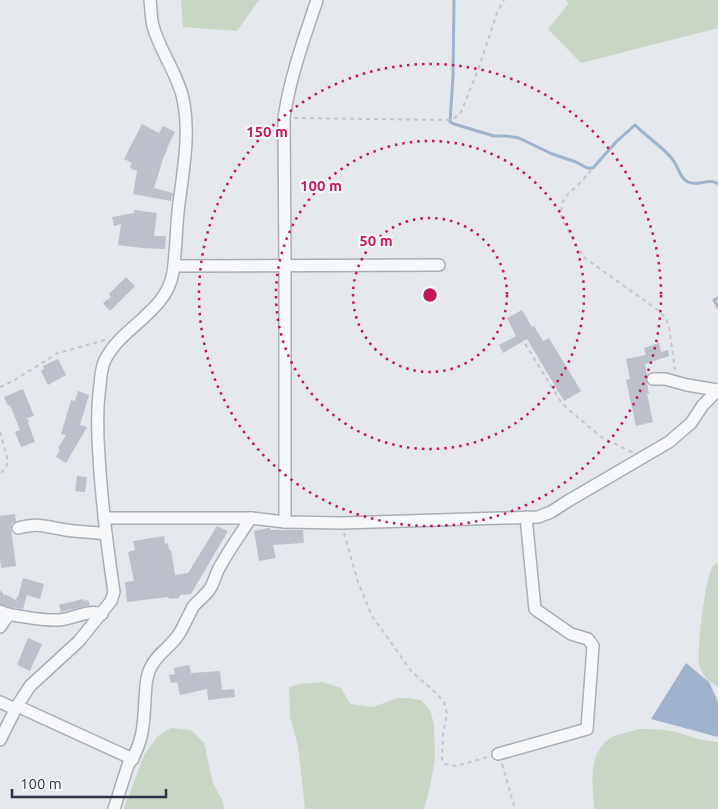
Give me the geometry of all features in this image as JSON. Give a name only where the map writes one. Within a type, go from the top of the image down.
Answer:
[{"type":"street","points":[[0,740],[16,708],[30,686],[79,641],[102,614],[111,601],[114,592],[104,518],[98,440],[97,420],[101,369],[110,352],[167,292],[171,283],[185,153],[186,115],[183,97],[153,26],[150,0]]},
{"type":"street","points":[[285,522],[284,118],[286,100],[317,0]]},
{"type":"street","points":[[174,266],[439,265]]},
{"type":"street","points":[[653,379],[665,379],[718,390]]},
{"type":"street","points":[[104,518],[251,518],[285,522],[342,523],[538,517],[551,512],[568,500],[669,442],[691,424],[703,405],[718,390]]},
{"type":"street","points":[[498,754],[588,729],[593,646],[588,639],[571,634],[535,609],[526,517]]},
{"type":"street","points":[[114,809],[128,765],[133,758],[143,732],[148,672],[158,656],[178,636],[192,608],[210,589],[221,564],[251,518]]},
{"type":"street","points":[[18,528],[35,524],[64,530],[106,534]]},
{"type":"street","points":[[0,627],[4,613],[55,620],[91,612],[102,614]]},
{"type":"street","points":[[0,702],[133,758]]},
{"type":"path","points":[[284,118],[446,120],[458,116],[478,70],[497,13],[504,0]]},
{"type":"path","points":[[591,170],[567,195],[562,203],[561,215],[564,223],[581,253],[659,310],[666,318],[677,382]]},
{"type":"path","points":[[521,337],[561,402],[568,409],[601,437],[643,458]]},
{"type":"path","points":[[0,386],[13,381],[58,353],[103,340],[120,340]]},
{"type":"path","points":[[0,432],[8,461],[6,468],[0,474]]},
{"type":"path","points":[[342,523],[358,582],[372,616],[412,672],[444,702],[447,714],[443,733],[442,759],[444,764],[456,766],[498,754],[514,809]]},
{"type":"green space","points":[[181,0],[259,0],[237,31],[183,27]]},
{"type":"green space","points":[[565,0],[718,0],[718,28],[581,63],[548,29],[569,3]]},
{"type":"green space","points":[[718,563],[718,687],[705,677],[699,660],[700,633],[709,575],[712,567]]},
{"type":"green space","points":[[323,682],[341,688],[350,704],[373,707],[398,698],[409,698],[421,700],[430,710],[434,724],[435,759],[424,809],[305,809],[298,746],[290,717],[289,687],[299,684]]},
{"type":"green space","points":[[171,728],[191,730],[204,743],[213,783],[223,802],[224,809],[124,809],[144,755],[158,736]]},
{"type":"green space","points":[[639,729],[659,729],[718,742],[718,809],[594,809],[593,771],[597,753],[612,737]]},
{"type":"water","points":[[686,663],[709,682],[718,702],[718,737],[651,719]]},
{"type":"building","points":[[142,124],[159,133],[163,126],[175,132],[164,156],[154,188],[173,193],[171,201],[133,194],[137,171],[130,168],[132,163],[124,159]]},
{"type":"building","points":[[134,210],[157,213],[154,236],[166,236],[165,249],[118,245],[121,224],[114,226],[112,217],[134,213]]},
{"type":"building","points":[[126,277],[135,286],[110,311],[103,303],[111,297],[109,294]]},
{"type":"building","points":[[522,310],[543,341],[549,338],[581,391],[564,401],[527,339],[503,353],[499,345],[516,336],[507,318]]},
{"type":"building","points":[[659,343],[661,352],[668,350],[669,356],[645,364],[649,394],[647,394],[653,422],[636,426],[626,380],[630,379],[626,359],[646,355],[644,348]]},
{"type":"building","points":[[58,359],[66,375],[48,385],[41,371],[44,369],[43,366]]},
{"type":"building","points":[[23,389],[34,416],[27,418],[35,442],[21,447],[15,432],[20,430],[10,405],[8,406],[4,397]]},
{"type":"building","points":[[78,391],[89,395],[80,425],[87,427],[66,463],[56,457],[60,450],[58,448],[66,435],[61,434],[71,400],[75,401]]},
{"type":"building","points":[[77,476],[87,477],[85,492],[75,491]]},
{"type":"building","points":[[15,514],[16,521],[11,523],[11,529],[16,566],[1,568],[0,516]]},
{"type":"building","points":[[217,526],[228,531],[191,594],[180,595],[179,598],[169,599],[168,597],[127,602],[125,582],[134,581],[128,552],[135,550],[133,541],[164,536],[165,544],[168,543],[169,550],[171,550],[175,575],[188,573]]},
{"type":"building","points":[[270,528],[270,530],[303,530],[304,543],[273,545],[276,558],[259,561],[254,531]]},
{"type":"building","points":[[23,578],[44,584],[40,599],[27,595],[23,609],[0,604],[0,590],[5,596],[5,594],[16,600]]},
{"type":"building","points":[[83,599],[84,601],[88,600],[90,605],[61,612],[59,605]]},
{"type":"building","points":[[28,638],[42,644],[30,671],[17,665]]},
{"type":"building","points":[[189,665],[191,673],[220,671],[222,690],[234,689],[235,697],[208,700],[207,689],[180,695],[177,682],[171,683],[169,675],[175,674],[174,668]]},
{"type":"waterway","points":[[454,0],[450,122],[494,136],[519,138],[587,168],[593,168],[616,142],[635,125],[669,155],[685,180],[692,183],[711,181],[718,184]]},
{"type":"waterway","points":[[718,298],[714,300],[718,307]]}]
